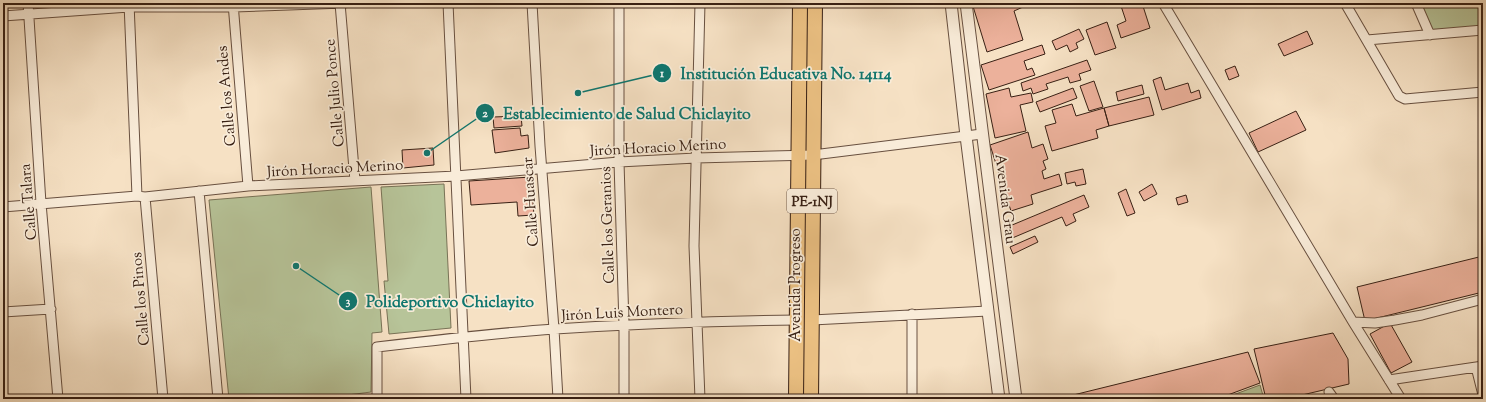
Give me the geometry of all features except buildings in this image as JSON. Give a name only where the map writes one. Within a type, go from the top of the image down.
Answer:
[{"type":"main road","name":"Avenida Progreso","points":[[800,3],[812,320],[811,399]]},
{"type":"main road","name":"Avenida Progreso","points":[[796,399],[797,320],[815,3]]},
{"type":"street","name":"Calle Talara","points":[[28,3],[41,203],[58,399]]},
{"type":"street","name":"Calle Julio Ponce","points":[[340,3],[355,181]]},
{"type":"street","points":[[3,16],[129,5],[345,3]]},
{"type":"street","points":[[448,3],[466,399]]},
{"type":"street","name":"Calle Huascar","points":[[532,3],[541,168],[558,399]]},
{"type":"street","name":"Calle los Geranios","points":[[619,3],[618,162],[624,325],[624,399]]},
{"type":"street","points":[[700,3],[694,246],[700,399]]},
{"type":"street","points":[[951,3],[999,399]]},
{"type":"street","name":"Avenida Grau","points":[[966,3],[1016,399]]},
{"type":"street","points":[[1163,3],[1353,322],[1401,399]]},
{"type":"street","points":[[1346,3],[1399,96],[1405,99],[1483,92]]},
{"type":"street","points":[[1416,3],[1430,35]]},
{"type":"street","name":"Calle los Pinos","points":[[129,5],[141,196],[164,399]]},
{"type":"street","name":"Calle los Andes","points":[[233,5],[248,186]]},
{"type":"street","points":[[1367,40],[1483,30]]},
{"type":"street","name":"Jirón Horacio Merino","points":[[3,207],[248,186],[456,176],[618,162],[806,155],[982,134]]},
{"type":"street","points":[[199,191],[218,399]]},
{"type":"street","points":[[1353,322],[1375,323],[1395,320],[1422,315],[1483,299]]},
{"type":"street","points":[[3,312],[51,309]]},
{"type":"street","points":[[812,320],[988,311]]},
{"type":"street","points":[[912,314],[912,399]]},
{"type":"street","name":"Jirón Luis Montero","points":[[378,399],[377,347],[554,329],[697,322],[797,320]]},
{"type":"street","points":[[1389,380],[1479,367],[1483,395]]},
{"type":"green space","points":[[1424,3],[1483,3],[1483,26],[1432,32],[1420,5]]},
{"type":"green space","points":[[444,184],[451,328],[389,334],[384,281],[388,281],[381,187]]},
{"type":"green space","points":[[371,187],[382,332],[372,333],[371,392],[316,399],[229,399],[209,200]]},
{"type":"green space","points":[[1260,385],[1264,399],[1222,399]]},
{"type":"place","name":"Institución Educativa No. 14114","points":[[578,93]]},
{"type":"place","name":"Establecimiento de Salud Chiclayito","points":[[427,153]]},
{"type":"place","name":"Polideportivo Chiclayito","points":[[296,266]]}]
